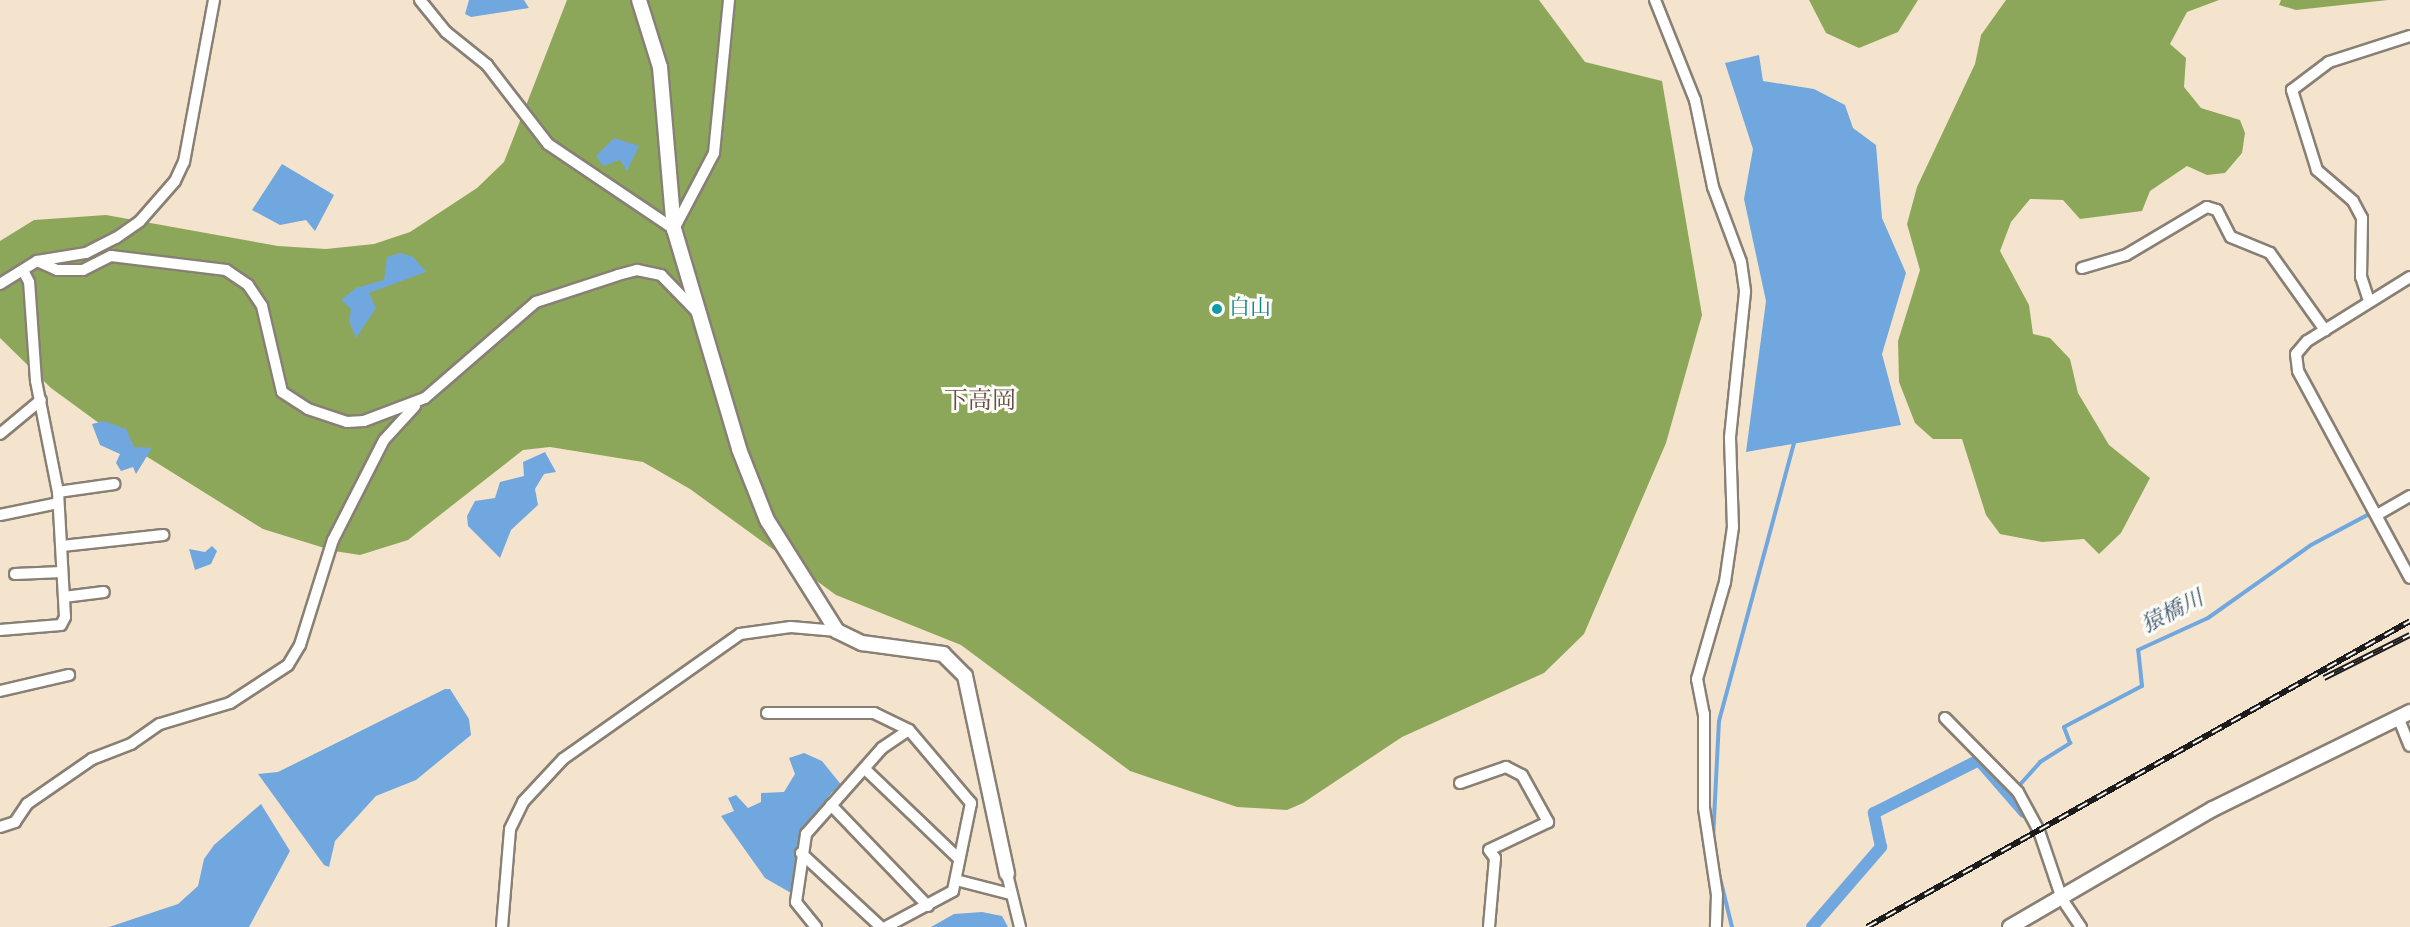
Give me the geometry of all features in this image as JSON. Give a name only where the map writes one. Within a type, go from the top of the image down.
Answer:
[{"type":"street","points":[[0,284],[37,261],[86,253],[116,238],[140,221],[175,181],[184,162],[214,0]]},
{"type":"street","points":[[420,0],[446,32],[487,65],[528,126],[548,144],[674,229]]},
{"type":"street","points":[[639,0],[660,67],[674,229],[700,315],[767,520],[837,631]]},
{"type":"street","points":[[674,229],[714,153],[729,0]]},
{"type":"street","points":[[1655,0],[1695,100],[1713,187],[1741,262],[1745,292],[1730,438],[1733,527],[1725,582],[1697,679],[1704,714],[1704,808],[1717,895],[1716,927]]},
{"type":"street","points":[[2368,301],[2361,277],[2362,218],[2353,201],[2317,170],[2292,90],[2329,62],[2410,36]]},
{"type":"street","points":[[2082,268],[2126,255],[2207,207],[2217,210],[2231,237],[2270,253],[2325,330]]},
{"type":"street","points":[[37,261],[57,270],[83,270],[111,256],[143,256],[226,270],[248,285],[262,306],[274,352],[274,376],[293,401],[347,422],[364,421],[425,398]]},
{"type":"street","points":[[0,630],[61,625],[64,597],[58,498],[41,400],[29,282],[23,270]]},
{"type":"street","points":[[0,827],[15,822],[27,804],[92,759],[131,744],[160,724],[230,703],[288,665],[300,645],[320,571],[384,440],[425,398],[536,302],[618,274],[637,270],[661,275],[700,315]]},
{"type":"street","points":[[2410,277],[2368,301],[2351,318],[2325,330],[2296,354],[2298,371],[2410,578]]},
{"type":"street","points":[[0,434],[41,400]]},
{"type":"street","points":[[0,515],[114,484]]},
{"type":"street","points":[[2375,512],[2410,496]]},
{"type":"street","points":[[62,546],[163,536]]},
{"type":"street","points":[[15,574],[62,572]]},
{"type":"street","points":[[64,597],[104,592]]},
{"type":"street","points":[[502,927],[510,829],[523,802],[563,759],[740,634],[791,627],[837,631],[862,643],[943,654],[965,676],[1010,894],[1020,927]]},
{"type":"street","points":[[0,690],[69,675]]},
{"type":"street","points":[[767,713],[874,713],[909,730],[970,803],[957,857],[953,891],[886,927]]},
{"type":"street","points":[[2010,927],[2213,809],[2404,715],[2410,746]]},
{"type":"street","points":[[1945,718],[2015,790],[2039,831],[2061,899],[2081,927]]},
{"type":"street","points":[[816,927],[796,902],[801,853],[806,834],[866,770],[882,748],[909,730]]},
{"type":"street","points":[[1460,783],[1506,767],[1522,775],[1548,822],[1489,850],[1495,858],[1489,927]]},
{"type":"street","points":[[866,770],[957,857]]},
{"type":"street","points":[[831,805],[928,906]]},
{"type":"street","points":[[801,853],[881,927]]},
{"type":"street","points":[[956,880],[1010,894]]},
{"type":"green space","points":[[567,0],[1539,0],[1585,62],[1662,81],[1702,315],[1666,443],[1584,634],[1544,673],[1402,737],[1303,803],[1287,810],[1237,807],[1130,771],[961,645],[836,595],[690,489],[643,462],[550,447],[523,450],[408,540],[360,555],[334,551],[263,529],[133,448],[51,388],[0,338],[0,241],[34,220],[106,215],[278,246],[326,249],[374,244],[410,232],[477,188],[504,162]]},
{"type":"green space","points":[[1809,0],[1918,0],[1898,32],[1859,48],[1826,33]]},
{"type":"green space","points":[[2006,0],[2219,0],[2187,12],[2170,44],[2186,58],[2184,87],[2201,108],[2240,120],[2245,133],[2242,153],[2225,173],[2207,175],[2187,166],[2150,191],[2142,211],[2080,219],[2063,200],[2030,199],[2011,222],[2000,251],[2029,305],[2033,334],[2050,338],[2070,359],[2078,393],[2109,445],[2150,478],[2121,533],[2099,554],[2084,539],[2042,542],[2000,534],[1986,515],[1962,439],[1933,439],[1915,423],[1899,382],[1898,341],[1920,270],[1907,224],[1917,187],[1975,64],[1981,35]]},
{"type":"green space","points":[[2281,0],[2388,0],[2296,10],[2279,5]]},
{"type":"water","points":[[469,0],[524,0],[529,8],[471,17],[465,14]]},
{"type":"water","points":[[1759,55],[1763,81],[1814,89],[1845,105],[1853,128],[1876,145],[1882,218],[1906,273],[1882,354],[1901,425],[1746,452],[1766,301],[1744,199],[1753,149],[1725,63]]},
{"type":"water","points":[[614,138],[639,146],[627,171],[620,160],[603,166],[596,156]]},
{"type":"water","points":[[282,164],[334,195],[315,231],[306,220],[280,225],[252,210]]},
{"type":"water","points":[[400,253],[413,257],[426,272],[369,293],[376,308],[356,338],[349,321],[351,309],[341,300],[356,288],[384,280],[387,257]]},
{"type":"water","points":[[104,421],[126,429],[134,447],[152,448],[136,474],[133,467],[121,471],[116,463],[120,454],[100,445],[92,424]]},
{"type":"water","points":[[545,452],[556,472],[544,474],[535,489],[538,505],[511,530],[500,558],[468,526],[467,516],[475,501],[495,498],[500,482],[524,476],[523,462]]},
{"type":"water","points":[[212,546],[217,551],[211,564],[195,570],[189,549],[205,552]]},
{"type":"water","points":[[445,689],[450,689],[469,719],[471,735],[416,780],[376,796],[335,841],[329,867],[324,865],[258,774],[278,772]]},
{"type":"water","points":[[804,753],[822,761],[843,787],[832,792],[800,835],[791,893],[765,878],[721,816],[734,811],[728,798],[736,795],[748,808],[761,802],[761,793],[784,792],[795,774],[789,758]]},
{"type":"water","points":[[261,804],[290,851],[249,927],[109,927],[178,904],[198,886],[204,859],[214,845]]},
{"type":"water","points":[[982,912],[1002,916],[1008,927],[931,927],[954,914]]},
{"type":"waterway","points":[[1713,839],[1719,721],[1795,440]]},
{"type":"waterway","name":"猿橋川","points":[[2016,789],[2040,762],[2070,743],[2064,727],[2142,686],[2138,650],[2208,618],[2311,545],[2373,512]]},
{"type":"waterway","points":[[1812,927],[1881,847],[1874,813],[1979,760],[2024,812]]},
{"type":"waterway","points":[[1718,870],[1732,927]]},
{"type":"railway","points":[[1867,927],[2410,621]]},
{"type":"railway","points":[[2324,678],[2410,635]]},
{"type":"place","name":"白山","points":[[1217,309]]},
{"type":"district","name":"下高岡","points":[[980,403]]}]
